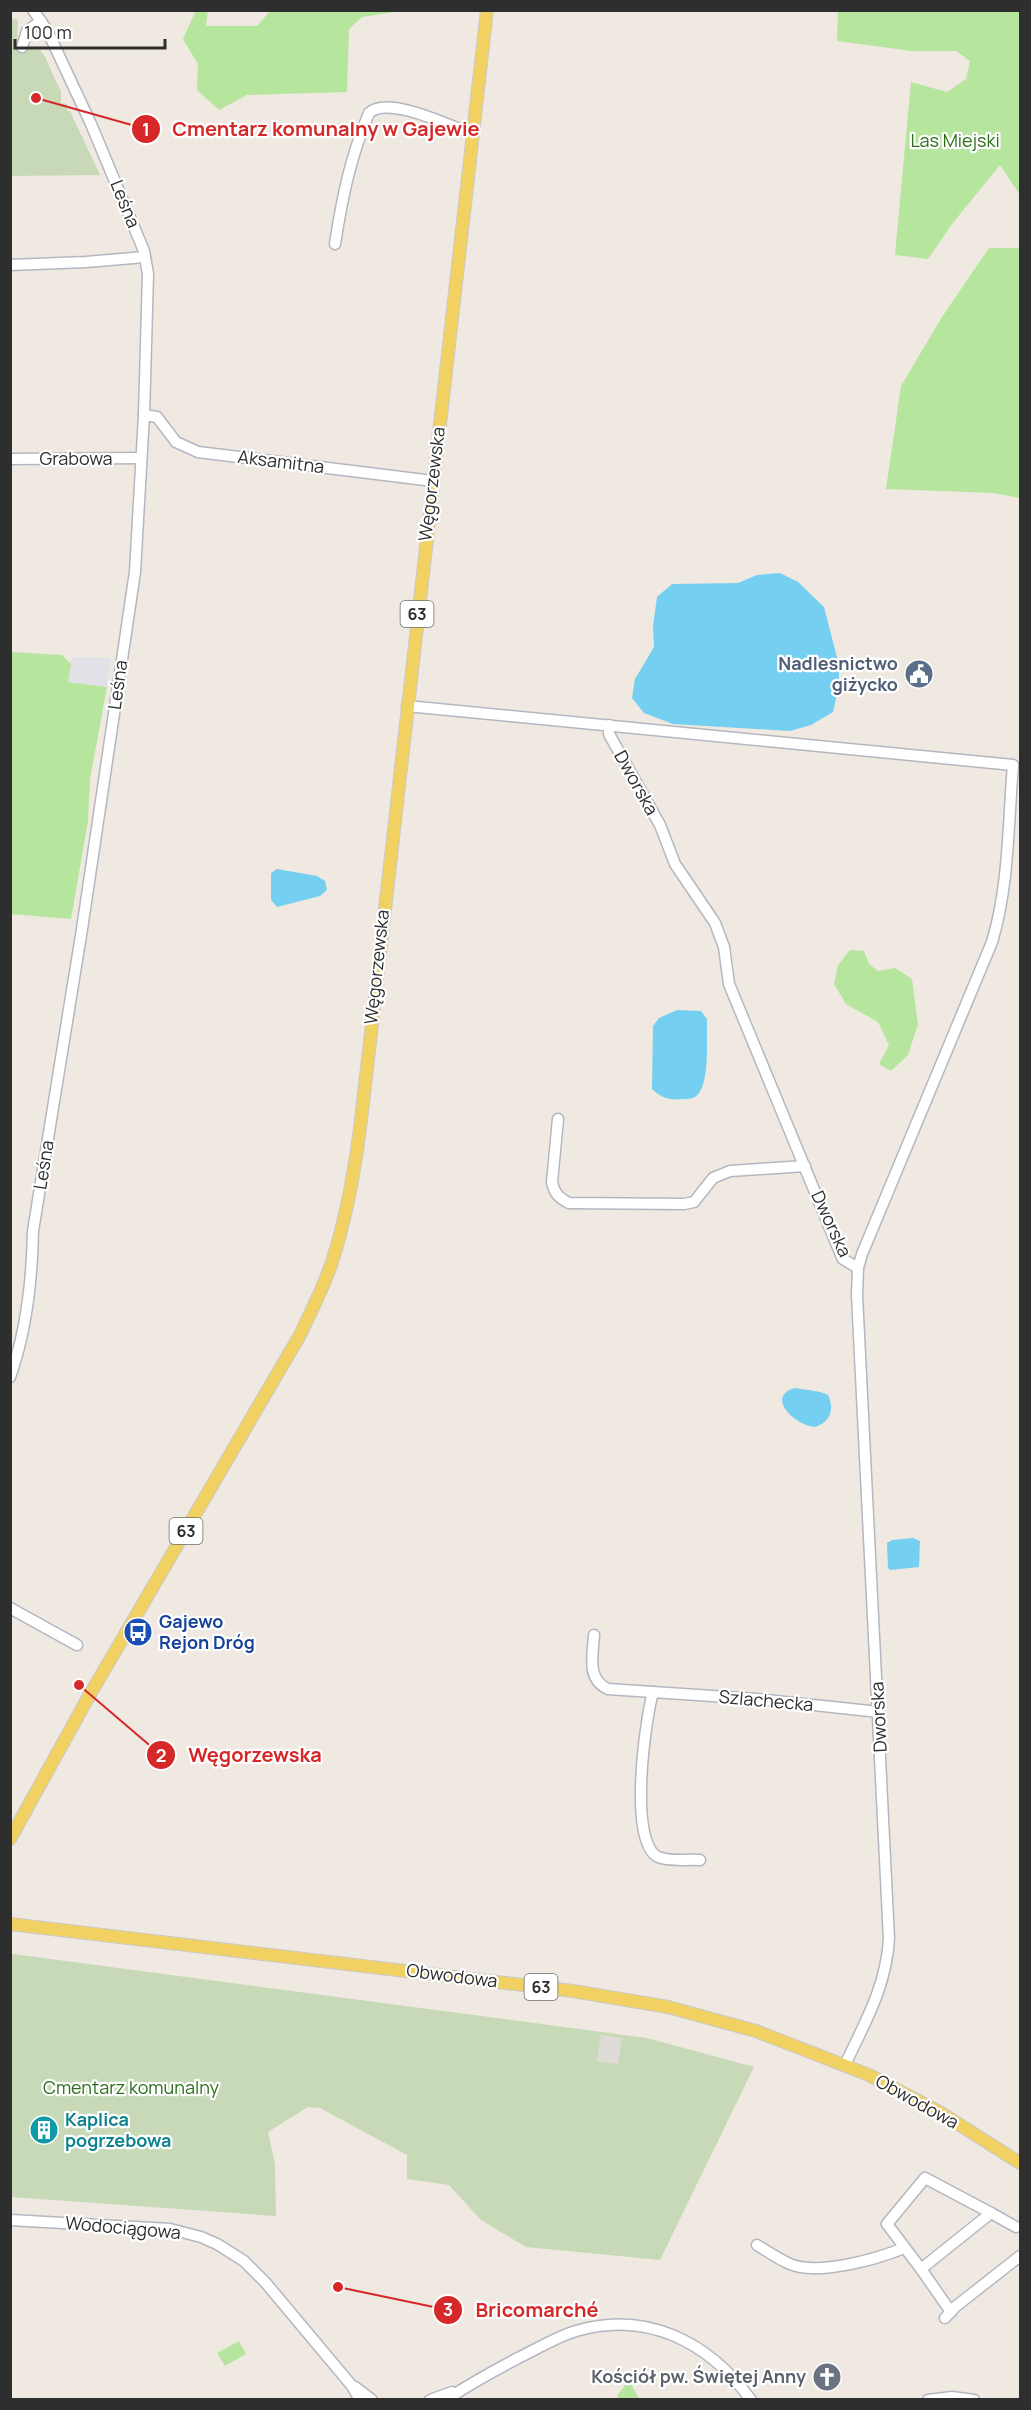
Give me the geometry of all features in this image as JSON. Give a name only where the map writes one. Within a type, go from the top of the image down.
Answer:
[{"type":"main road","name":"Węgorzewska","points":[[10,1839],[83,1706],[300,1335],[332,1263],[346,1215],[356,1161],[487,12]]},
{"type":"main road","name":"Obwodowa","points":[[10,1914],[29,1924]]},
{"type":"main road","name":"Obwodowa","points":[[10,1924],[29,1924],[622,1998],[714,2018],[756,2031],[845,2065],[941,2113],[1020,2163]]},
{"type":"street","name":"Leśna","points":[[11,1376],[28,1305],[32,1275],[33,1231],[82,929],[135,572],[144,415],[148,274],[145,257],[131,216],[92,124],[48,30],[33,10]]},
{"type":"street","points":[[22,47],[27,31],[41,21]]},
{"type":"street","points":[[335,244],[344,188],[369,112],[385,107],[418,113],[472,134]]},
{"type":"street","points":[[10,265],[145,257]]},
{"type":"street","name":"Aksamitna","points":[[144,415],[157,417],[176,442],[198,452],[433,481]]},
{"type":"street","name":"Grabowa","points":[[10,459],[141,458]]},
{"type":"street","points":[[407,706],[1013,765],[1005,875],[998,922],[992,942],[858,1268]]},
{"type":"street","name":"Dworska","points":[[609,725],[609,734],[660,825],[675,864],[706,907],[721,935],[729,984],[843,1259],[858,1268],[858,1312],[890,1912],[888,1963],[881,1987],[845,2065]]},
{"type":"street","points":[[558,1119],[552,1182],[560,1198],[569,1203],[684,1204],[694,1202],[712,1178],[730,1171],[805,1166]]},
{"type":"street","points":[[10,1608],[77,1645]]},
{"type":"street","name":"Szlachecka","points":[[594,1635],[592,1666],[595,1681],[608,1689],[757,1699],[879,1712]]},
{"type":"street","points":[[653,1692],[647,1714],[642,1762],[641,1804],[646,1844],[658,1857],[699,1860]]},
{"type":"street","points":[[1016,2228],[925,2178],[887,2224],[921,2270],[948,2315],[1020,2256]]},
{"type":"street","points":[[921,2270],[991,2213]]},
{"type":"street","name":"Wodociągowa","points":[[10,2220],[170,2229],[201,2237],[217,2244],[244,2261],[266,2282],[352,2386],[360,2400]]},
{"type":"street","points":[[757,2245],[792,2265],[830,2268],[882,2257],[904,2248]]},
{"type":"street","points":[[430,2400],[461,2389],[558,2338],[587,2328],[619,2324],[653,2329],[691,2343],[724,2368],[751,2400]]},
{"type":"street","name":"Wodociągowa","points":[[352,2386],[372,2400]]},
{"type":"street","points":[[446,2400],[461,2389]]},
{"type":"street","points":[[928,2400],[952,2397],[974,2400]]},
{"type":"shaded area","points":[[72,657],[111,658],[107,687],[68,682]]},
{"type":"shaded area","points":[[601,2035],[622,2038],[618,2064],[597,2061]]},
{"type":"green space","points":[[208,11],[206,26],[257,26],[270,11],[401,11],[362,17],[349,29],[347,92],[247,95],[219,110],[197,90],[198,64],[183,39],[195,12]]},
{"type":"green space","name":"Las Miejski","points":[[838,11],[1020,11],[1020,195],[1000,165],[952,224],[928,259],[895,255],[911,82],[947,92],[966,79],[970,61],[956,51],[912,51],[837,41]]},
{"type":"green space","points":[[11,18],[18,20],[17,46],[40,50],[44,55],[61,92],[61,103],[67,104],[67,111],[70,111],[100,175],[11,176]]},
{"type":"green space","points":[[989,248],[1020,248],[1020,498],[993,493],[886,489],[901,386],[942,317]]},
{"type":"green space","points":[[11,652],[62,655],[71,664],[68,682],[107,687],[90,779],[88,821],[71,919],[11,914]]},
{"type":"green space","points":[[850,950],[864,951],[869,964],[878,971],[895,968],[912,979],[918,1024],[908,1055],[891,1071],[879,1064],[889,1045],[878,1022],[846,1004],[834,984],[838,965]]},
{"type":"green space","name":"Cmentarz komunalny","points":[[13,1954],[647,2038],[754,2067],[660,2260],[526,2247],[481,2220],[449,2185],[407,2179],[407,2155],[320,2108],[308,2107],[268,2132],[275,2164],[276,2216],[11,2197],[10,1956]]},
{"type":"green space","points":[[239,2341],[246,2354],[225,2366],[217,2353]]},
{"type":"green space","points":[[629,2380],[639,2399],[619,2399],[617,2396]]},
{"type":"water","points":[[780,573],[798,582],[824,607],[839,665],[839,685],[833,712],[811,725],[790,731],[673,724],[644,713],[632,698],[635,679],[654,647],[653,626],[657,597],[672,584],[738,583],[757,575]]},
{"type":"water","points":[[277,869],[317,876],[325,881],[327,890],[320,896],[277,907],[271,900],[271,873]]},
{"type":"water","points":[[677,1010],[701,1011],[707,1019],[706,1072],[700,1091],[690,1099],[669,1099],[652,1089],[653,1026],[659,1018]]},
{"type":"water","points":[[796,1388],[828,1395],[831,1410],[828,1419],[815,1427],[791,1416],[783,1403],[783,1397],[787,1392]]},
{"type":"water","points":[[913,1538],[920,1541],[919,1567],[890,1570],[887,1543],[892,1540]]},
{"type":"place","name":"Cmentarz komunalny w Gajewie","points":[[36,98]]},
{"type":"place","name":"Nadlesnictwo giżycko","points":[[919,674]]},
{"type":"place","name":"Gajewo Rejon Dróg","points":[[138,1632]]},
{"type":"place","name":"Węgorzewska","points":[[79,1685]]},
{"type":"place","name":"Kaplica pogrzebowa","points":[[44,2130]]},
{"type":"place","name":"Bricomarché","points":[[338,2287]]},
{"type":"place","name":"Kościół pw. Świętej Anny","points":[[827,2377]]}]
